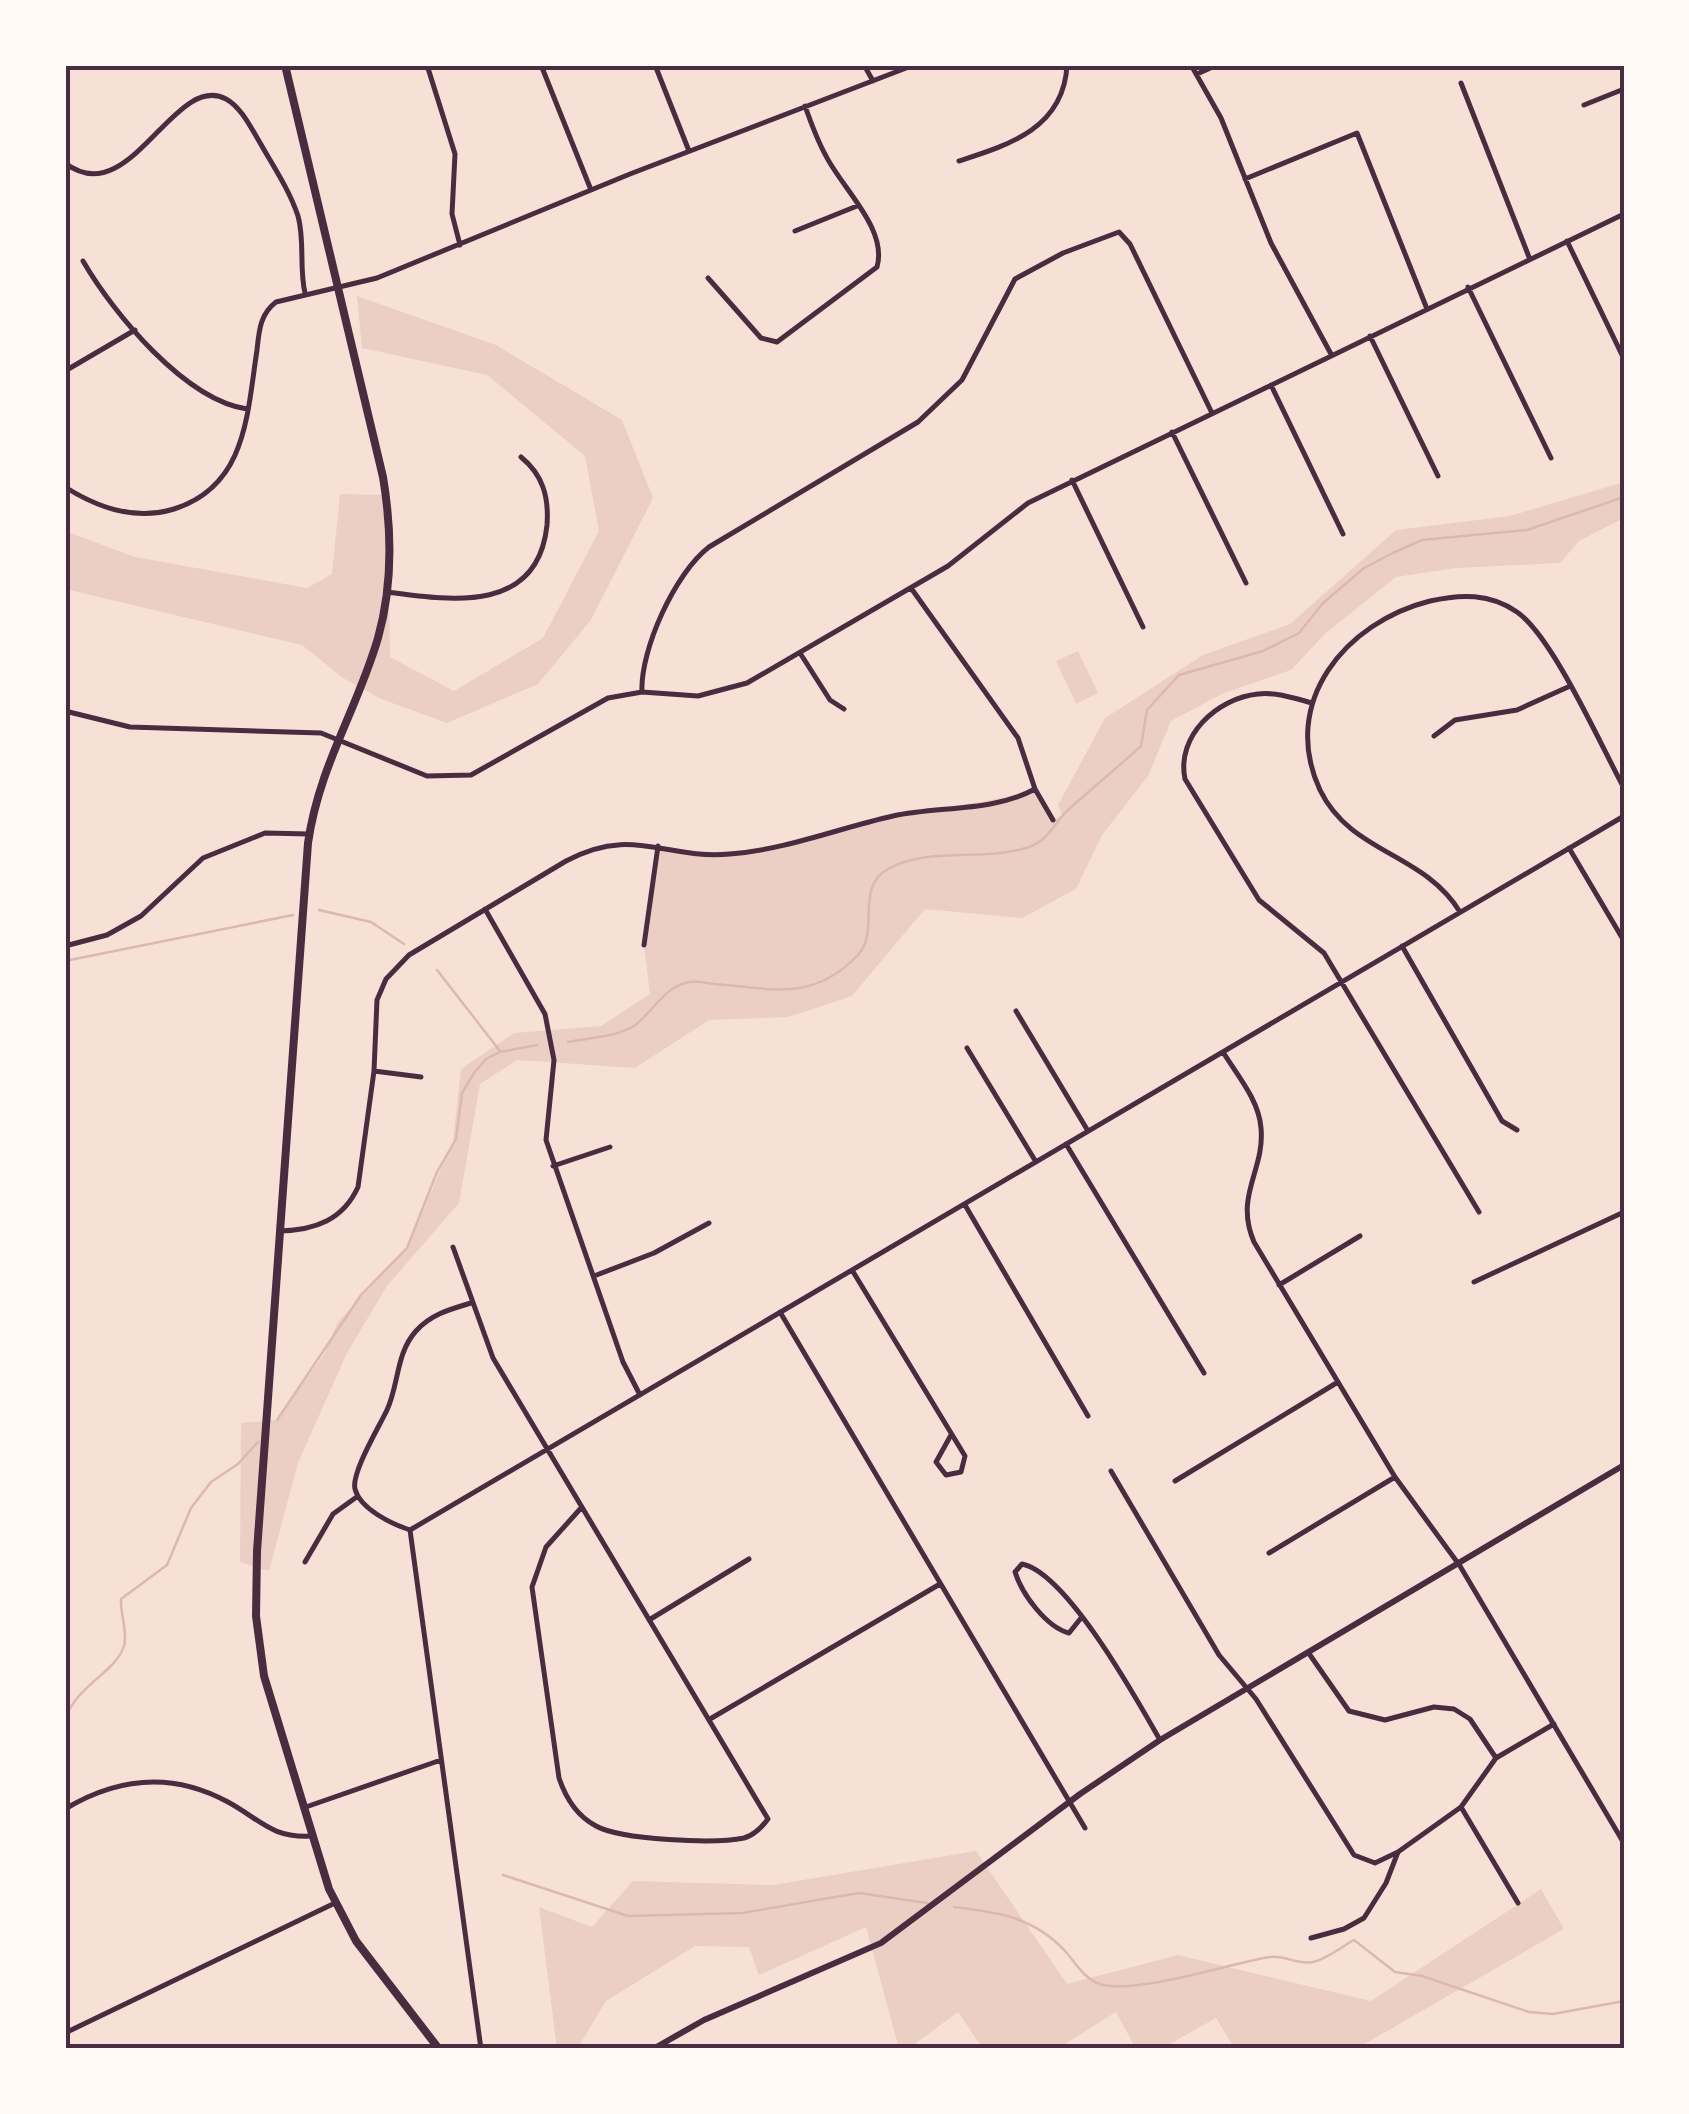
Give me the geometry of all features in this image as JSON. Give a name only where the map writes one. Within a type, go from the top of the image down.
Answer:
[{"type":"main road","points":[[284,65],[384,477],[390,544],[387,592],[371,658],[336,738],[309,834],[256,1604],[264,1676],[334,1903],[364,1954],[435,2048]]},
{"type":"street","points":[[427,65],[455,154],[452,214],[460,245]]},
{"type":"street","points":[[541,65],[591,190]]},
{"type":"street","points":[[655,65],[689,151]]},
{"type":"street","points":[[864,65],[873,81]]},
{"type":"street","points":[[65,487],[123,512],[151,514],[181,507],[206,494],[233,466],[264,314],[276,302],[367,282],[689,151],[914,65]]},
{"type":"street","points":[[959,161],[1037,128],[1058,101],[1067,65]]},
{"type":"street","points":[[1191,65],[1216,106],[1270,243],[1332,355]]},
{"type":"street","points":[[1196,74],[1217,65]]},
{"type":"street","points":[[1461,83],[1529,258]]},
{"type":"street","points":[[1584,104],[1624,88]]},
{"type":"street","points":[[65,164],[83,175],[104,174],[191,105],[210,97],[226,98],[241,113],[288,192],[300,224],[305,293]]},
{"type":"street","points":[[708,278],[761,338],[782,340],[877,266],[877,244],[827,158],[804,106]]},
{"type":"street","points":[[1245,178],[1358,134],[1427,308]]},
{"type":"street","points":[[795,230],[856,206]]},
{"type":"street","points":[[65,710],[130,727],[321,733],[416,773],[452,778],[482,770],[608,698],[642,692],[713,694],[747,683],[961,556],[1012,512],[1624,214]]},
{"type":"street","points":[[642,692],[643,662],[691,564],[709,547],[935,409],[973,363],[1010,284],[1063,253],[1118,232],[1130,244],[1212,413]]},
{"type":"street","points":[[1566,241],[1624,359]]},
{"type":"street","points":[[83,261],[135,330],[213,399],[247,410]]},
{"type":"street","points":[[1468,287],[1551,458]]},
{"type":"street","points":[[65,371],[135,330]]},
{"type":"street","points":[[1370,336],[1438,476]]},
{"type":"street","points":[[1271,385],[1344,534]]},
{"type":"street","points":[[1172,432],[1246,583]]},
{"type":"street","points":[[387,592],[488,596],[526,578],[542,554],[548,506],[537,473],[520,457]]},
{"type":"street","points":[[1072,480],[1144,627]]},
{"type":"street","points":[[910,588],[1018,738],[1035,789],[1053,820]]},
{"type":"street","points":[[1460,912],[1436,880],[1362,839],[1328,804],[1309,753],[1312,703],[1334,658],[1370,626],[1425,602],[1466,596],[1502,603],[1524,617],[1539,634],[1624,788]]},
{"type":"street","points":[[800,653],[830,700],[844,709]]},
{"type":"street","points":[[1434,736],[1455,720],[1517,710],[1568,687]]},
{"type":"street","points":[[1312,703],[1270,694],[1225,704],[1192,736],[1183,770],[1246,883],[1268,908],[1315,944],[1342,982],[1479,1212]]},
{"type":"street","points":[[280,1230],[316,1226],[350,1203],[358,1187],[374,1072],[375,1012],[386,980],[409,955],[485,909],[594,848],[640,842],[708,855],[756,851],[893,816],[994,802],[1035,789]]},
{"type":"street","points":[[410,1530],[1624,816]]},
{"type":"street","points":[[65,946],[107,934],[141,916],[203,858],[266,833],[309,834]]},
{"type":"street","points":[[644,945],[658,846]]},
{"type":"street","points":[[1569,848],[1624,941]]},
{"type":"street","points":[[485,909],[540,1003],[550,1031],[554,1060],[545,1126],[553,1166],[622,1362],[640,1395]]},
{"type":"street","points":[[1402,946],[1502,1121],[1517,1130]]},
{"type":"street","points":[[1016,1011],[1088,1131]]},
{"type":"street","points":[[967,1048],[1036,1162]]},
{"type":"street","points":[[1224,1052],[1259,1115],[1262,1139],[1246,1194],[1247,1221],[1279,1285],[1395,1477],[1460,1566],[1622,1840]]},
{"type":"street","points":[[374,1072],[421,1077]]},
{"type":"street","points":[[1066,1144],[1204,1373]]},
{"type":"street","points":[[553,1166],[610,1147]]},
{"type":"street","points":[[965,1205],[1088,1416]]},
{"type":"street","points":[[1474,1282],[1624,1212]]},
{"type":"street","points":[[592,1276],[654,1253],[709,1224]]},
{"type":"street","points":[[1279,1285],[1360,1236]]},
{"type":"street","points":[[452,1247],[493,1358],[768,1818],[744,1838],[706,1840],[609,1832],[584,1819],[568,1800],[559,1778],[532,1587],[546,1547],[581,1508]]},
{"type":"street","points":[[852,1270],[965,1456],[961,1472],[946,1474],[936,1462],[951,1435]]},
{"type":"street","points":[[410,1530],[387,1520],[358,1496],[354,1478],[394,1395],[406,1344],[431,1317],[471,1303]]},
{"type":"street","points":[[780,1312],[1085,1828]]},
{"type":"street","points":[[1175,1481],[1338,1382]]},
{"type":"street","points":[[652,2049],[704,2020],[882,1943],[1069,1802],[1160,1740],[1250,1691],[1624,1466]]},
{"type":"street","points":[[1111,1471],[1219,1654],[1250,1691],[1354,1855],[1375,1864],[1398,1852],[1461,1807],[1496,1758],[1554,1724]]},
{"type":"street","points":[[1269,1553],[1395,1477]]},
{"type":"street","points":[[305,1562],[333,1514],[358,1496]]},
{"type":"street","points":[[410,1530],[482,2049]]},
{"type":"street","points":[[650,1620],[749,1559]]},
{"type":"street","points":[[1082,1618],[1070,1633],[1058,1630],[1021,1589],[1014,1572],[1022,1564],[1032,1566],[1082,1618],[1106,1649],[1160,1740]]},
{"type":"street","points":[[710,1719],[940,1584]]},
{"type":"street","points":[[1310,1655],[1350,1711],[1385,1720],[1434,1707],[1454,1709],[1470,1719],[1496,1758]]},
{"type":"street","points":[[303,1808],[441,1760]]},
{"type":"street","points":[[65,1809],[101,1791],[164,1780],[228,1802],[282,1836],[312,1836]]},
{"type":"street","points":[[1461,1807],[1518,1902]]},
{"type":"street","points":[[1311,1938],[1344,1930],[1364,1918],[1380,1896],[1398,1852]]},
{"type":"street","points":[[65,2033],[334,1903]]},
{"type":"shaded area","points":[[357,296],[496,345],[622,420],[653,498],[591,620],[538,684],[447,723],[381,699],[343,678],[302,645],[65,589],[65,531],[135,557],[307,588],[332,574],[340,494],[387,495],[390,657],[454,691],[543,638],[599,531],[585,456],[487,375],[362,348]]},
{"type":"shaded area","points":[[1624,482],[1624,518],[1579,541],[1560,563],[1456,568],[1396,577],[1326,633],[1291,670],[1224,693],[1171,721],[1148,776],[1102,835],[1076,889],[1022,918],[925,909],[852,996],[788,1017],[709,1020],[635,1068],[517,1060],[480,1084],[459,1203],[387,1286],[347,1353],[298,1463],[269,1571],[240,1562],[241,1423],[277,1420],[325,1353],[337,1323],[407,1248],[453,1141],[461,1069],[514,1033],[601,1026],[650,994],[644,945],[658,846],[688,851],[747,849],[1035,789],[1054,820],[1062,815],[1058,805],[1105,718],[1203,655],[1290,624],[1396,530],[1510,516]]},
{"type":"shaded area","points":[[1078,651],[1098,693],[1076,704],[1056,661]]},
{"type":"shaded area","points":[[976,1851],[1067,1984],[1178,1955],[1371,2001],[1541,1889],[1564,1929],[1356,2049],[1235,2049],[1216,2018],[1161,2049],[1136,2049],[1116,2012],[1057,2049],[983,2049],[958,2012],[908,2049],[899,2049],[866,1927],[759,1975],[749,1947],[695,1946],[606,2001],[577,2049],[557,2049],[539,1907],[592,1927],[633,1881],[773,1885]]},
{"type":"waterway","points":[[568,1042],[627,1030],[670,990],[689,982],[789,989],[823,981],[840,971],[864,946],[872,887],[878,877],[904,862],[994,854],[1029,847],[1041,840],[1067,811],[1141,746],[1147,710],[1179,675],[1263,651],[1299,633],[1323,603],[1364,568],[1422,540],[1527,530],[1624,497]]},
{"type":"waterway","points":[[319,910],[371,922],[404,944]]},
{"type":"waterway","points":[[65,961],[293,915]]},
{"type":"waterway","points":[[437,970],[500,1051]]},
{"type":"waterway","points":[[277,1420],[361,1295],[407,1248],[437,1172],[456,1139],[462,1093],[474,1073],[486,1059],[500,1052],[537,1045]]},
{"type":"waterway","points":[[65,1719],[79,1696],[120,1655],[125,1634],[121,1599],[167,1565],[191,1508],[211,1482],[238,1464],[258,1442]]},
{"type":"waterway","points":[[503,1875],[628,1916],[742,1913],[859,1893],[927,1903]]},
{"type":"waterway","points":[[954,1907],[1028,1923],[1053,1940],[1088,1977],[1112,1986],[1156,1983],[1270,1957],[1313,1962],[1354,1940],[1395,1972],[1422,1976],[1529,2012],[1553,2014],[1624,2001]]}]
